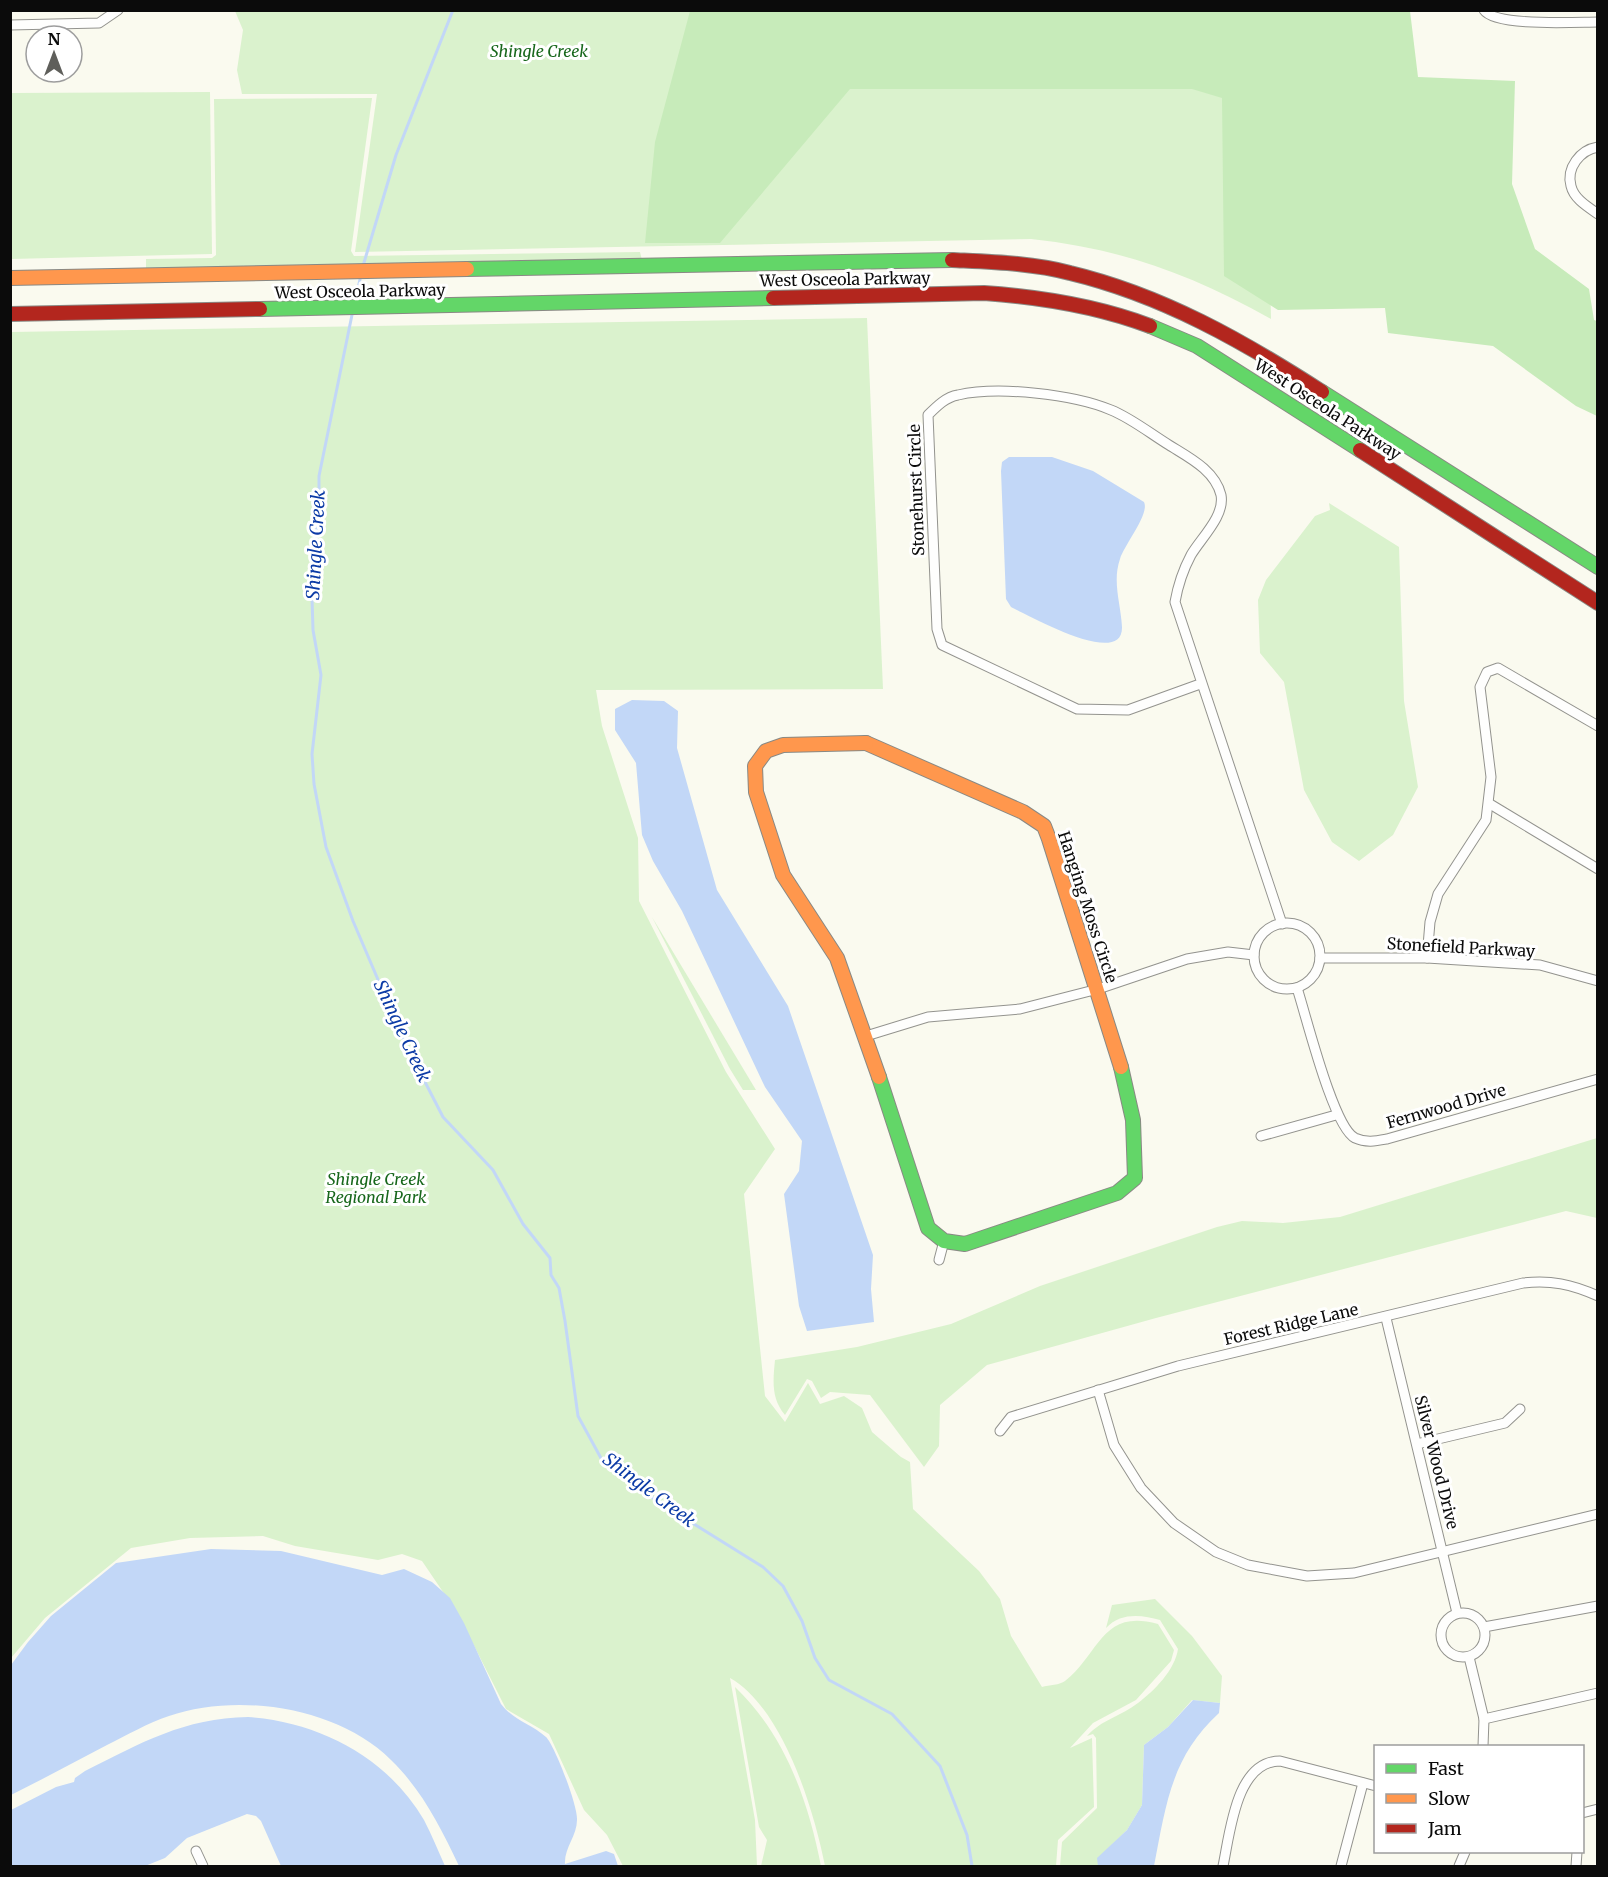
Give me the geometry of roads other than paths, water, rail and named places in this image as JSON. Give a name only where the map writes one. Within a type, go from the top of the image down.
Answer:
[{"type":"main road","name":"West Osceola Parkway","points":[[10,278],[986,260],[1032,264],[1112,282],[1175,306],[1260,353],[1598,567]]},
{"type":"main road","name":"West Osceola Parkway","points":[[10,314],[984,293],[1049,298],[1126,317],[1164,330],[1227,363],[1598,603]]},
{"type":"main road","name":"Hanging Moss Circle","points":[[866,743],[1023,812],[1044,826],[1098,989],[1121,1070],[1136,1143],[1135,1178],[1117,1193],[965,1244],[944,1241],[928,1228],[866,1036],[837,958],[783,875],[756,792],[755,766],[766,751],[783,745],[866,743]]},
{"type":"street","points":[[10,25],[99,22],[118,10]]},
{"type":"street","points":[[1484,10],[1487,15],[1503,21],[1598,22]]},
{"type":"street","points":[[1598,147],[1581,154],[1570,170],[1571,187],[1578,198],[1598,214]]},
{"type":"street","name":"Stonehurst Circle","points":[[1200,684],[1128,710],[1077,709],[942,645],[936,629],[928,415],[941,402],[957,395],[1013,392],[1060,396],[1112,410],[1199,464],[1206,472],[1221,496],[1218,514],[1191,554],[1180,579],[1175,602],[1200,684],[1282,924]]},
{"type":"street","points":[[1427,958],[1430,922],[1438,894],[1486,820],[1490,804],[1491,777],[1480,687],[1487,672],[1498,668],[1598,726]]},
{"type":"street","points":[[1490,804],[1598,869]]},
{"type":"street","points":[[1282,924],[1294,924],[1311,934],[1318,944],[1320,958],[1313,978],[1298,988],[1282,989],[1264,980],[1255,965],[1254,955],[1263,934],[1282,924]]},
{"type":"street","points":[[866,1036],[928,1017],[1020,1009],[1098,989],[1187,959],[1228,952],[1254,955]]},
{"type":"street","name":"Stonefield Parkway","points":[[1320,958],[1427,958],[1540,965],[1598,981]]},
{"type":"street","name":"Fernwood Drive","points":[[1298,988],[1336,1115],[1353,1137],[1369,1142],[1387,1139],[1598,1079]]},
{"type":"street","points":[[1262,1136],[1336,1115]]},
{"type":"street","points":[[939,1260],[944,1241]]},
{"type":"street","name":"Forest Ridge Lane","points":[[1000,1431],[1011,1417],[1178,1366],[1522,1284],[1549,1280],[1576,1286],[1598,1296]]},
{"type":"street","name":"Silver Wood Drive","points":[[1386,1318],[1458,1613]]},
{"type":"street","points":[[1098,1390],[1114,1444],[1141,1488],[1174,1523],[1216,1552],[1248,1565],[1307,1576],[1354,1573],[1598,1514]]},
{"type":"street","points":[[1417,1444],[1505,1423],[1520,1409]]},
{"type":"street","points":[[1484,1627],[1598,1606]]},
{"type":"street","points":[[1458,1613],[1476,1617],[1484,1627],[1483,1646],[1468,1657],[1451,1654],[1441,1640],[1442,1627],[1448,1618],[1458,1613]]},
{"type":"street","points":[[1468,1657],[1484,1719],[1483,1745]]},
{"type":"street","points":[[1484,1719],[1598,1693]]},
{"type":"street","points":[[1223,1866],[1242,1790],[1254,1771],[1269,1761],[1280,1761],[1374,1786]]},
{"type":"street","points":[[1341,1866],[1363,1783]]},
{"type":"street","points":[[196,1851],[203,1866]]},
{"type":"water","points":[[1009,457],[1052,457],[1093,471],[1144,502],[1143,514],[1122,553],[1118,568],[1117,585],[1122,627],[1118,639],[1107,643],[1073,636],[1011,607],[1006,599],[1001,471],[1002,462]]},
{"type":"water","points":[[632,700],[664,701],[678,711],[677,748],[717,890],[788,1006],[873,1255],[871,1289],[874,1322],[807,1331],[799,1306],[784,1194],[799,1171],[802,1141],[765,1087],[682,911],[653,861],[642,835],[636,763],[615,730],[615,709]]},
{"type":"water","points":[[211,1549],[281,1551],[382,1575],[404,1569],[432,1582],[450,1598],[501,1704],[511,1714],[546,1737],[555,1752],[570,1790],[577,1820],[566,1853],[565,1864],[606,1851],[614,1854],[618,1866],[459,1866],[438,1824],[412,1784],[391,1760],[369,1742],[344,1727],[316,1716],[256,1705],[225,1705],[169,1716],[130,1733],[11,1795],[11,1665],[28,1642],[51,1616],[116,1563]]},
{"type":"water","points":[[1193,1700],[1220,1703],[1219,1713],[1190,1747],[1173,1783],[1154,1866],[1098,1866],[1097,1858],[1127,1830],[1142,1805],[1144,1745],[1168,1727]]},
{"type":"water","points":[[248,1717],[300,1726],[325,1735],[371,1761],[409,1798],[424,1820],[445,1866],[281,1866],[261,1821],[256,1816],[247,1814],[187,1838],[165,1858],[145,1866],[11,1866],[11,1810],[56,1787],[74,1782],[75,1778],[85,1771],[164,1734],[203,1722]]},
{"type":"waterway","name":"Shingle Creek","points":[[363,266],[396,155],[453,10]]},
{"type":"waterway","name":"Shingle Creek","points":[[355,301],[361,275]]},
{"type":"waterway","name":"Shingle Creek","points":[[353,310],[319,476],[319,511],[311,566],[313,630],[321,675],[312,754],[314,784],[326,847],[353,921],[405,1043],[443,1117],[493,1170],[523,1224],[550,1258],[551,1275],[559,1288],[565,1321],[578,1416],[602,1460],[657,1501],[763,1567],[783,1586],[802,1621],[815,1658],[829,1680],[892,1714],[940,1766],[967,1835],[972,1866]]},
{"type":"park label","name":"Shingle Creek Regional Park","points":[[376,1188]]}]
